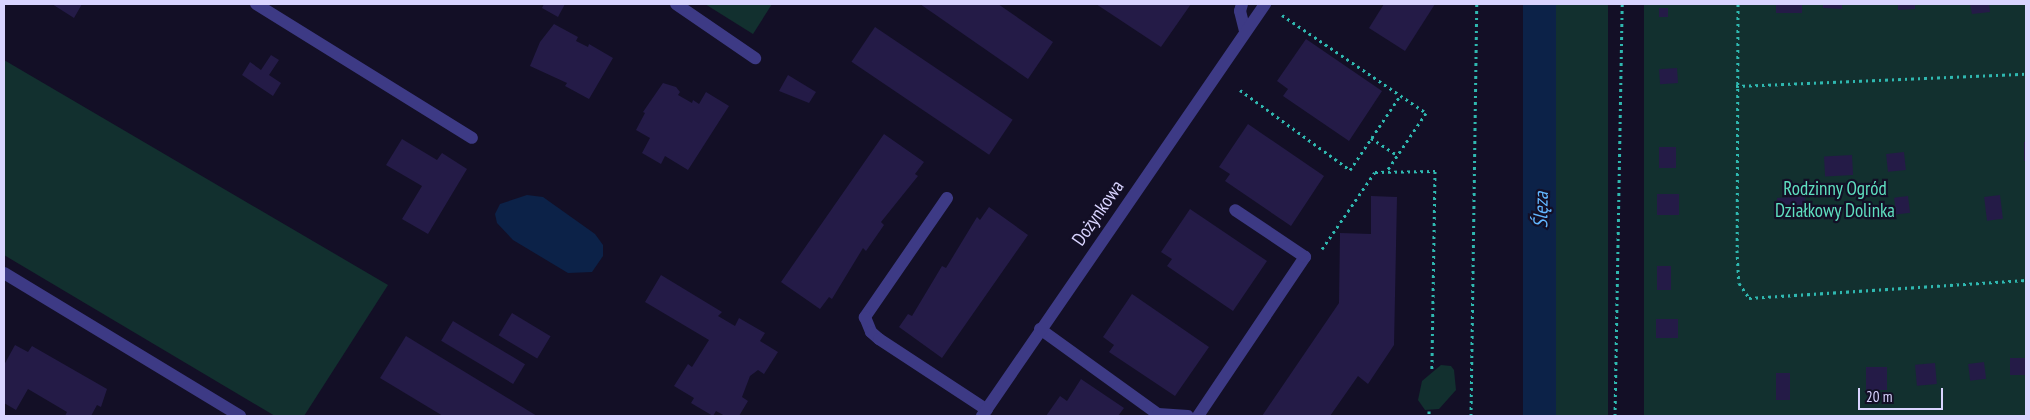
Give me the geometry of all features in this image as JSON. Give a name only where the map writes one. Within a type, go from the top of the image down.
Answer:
[{"type":"street","points":[[256,4],[472,138]]},
{"type":"street","points":[[676,4],[755,58]]},
{"type":"street","points":[[1242,4],[1240,11],[1245,31]]},
{"type":"street","name":"Dożynkowa","points":[[984,413],[1265,4]]},
{"type":"street","points":[[947,198],[865,317],[872,332],[880,339],[984,413]]},
{"type":"street","points":[[1198,416],[1305,257],[1235,210]]},
{"type":"street","points":[[4,273],[240,416]]},
{"type":"street","points":[[1040,329],[1157,415],[1188,416]]},
{"type":"path","points":[[1471,416],[1477,4]]},
{"type":"path","points":[[1615,416],[1622,4]]},
{"type":"path","points":[[1738,4],[1736,86],[1737,250],[1739,284],[1749,298],[2026,280]]},
{"type":"path","points":[[1280,13],[1426,113],[1386,172]]},
{"type":"path","points":[[1736,86],[2026,74]]},
{"type":"path","points":[[1240,90],[1350,170],[1400,96]]},
{"type":"path","points":[[1372,138],[1397,156]]},
{"type":"path","points":[[1305,257],[1325,248],[1375,172],[1435,172],[1432,369]]},
{"type":"path","points":[[1429,411],[1429,416]]},
{"type":"green space","points":[[705,4],[772,4],[753,34]]},
{"type":"green space","points":[[1556,4],[1608,4],[1608,416],[1556,416]]},
{"type":"green space","name":"Rodzinny Ogród Działkowy Dolinka","points":[[1644,4],[2026,4],[2026,416],[1644,416]]},
{"type":"green space","points":[[4,60],[388,285],[304,416],[275,416],[4,255]]},
{"type":"green space","points":[[1441,365],[1451,366],[1454,370],[1456,390],[1439,409],[1425,410],[1418,400],[1422,381]]},
{"type":"water","name":"Ślęza","points":[[1523,4],[1556,4],[1556,416],[1523,416]]},
{"type":"water","points":[[527,195],[543,197],[595,234],[603,245],[603,256],[592,272],[568,273],[513,240],[497,223],[495,214],[500,204]]},
{"type":"building","points":[[52,4],[82,4],[74,18]]},
{"type":"building","points":[[544,4],[565,4],[558,17],[542,8]]},
{"type":"building","points":[[920,4],[998,4],[1053,42],[1028,79]]},
{"type":"building","points":[[1096,4],[1191,4],[1161,47]]},
{"type":"building","points":[[1384,4],[1435,4],[1405,51],[1369,28]]},
{"type":"building","points":[[1776,4],[1802,4],[1802,13],[1776,13]]},
{"type":"building","points":[[1823,4],[1842,4],[1842,9],[1823,8]]},
{"type":"building","points":[[1898,4],[1915,4],[1915,9],[1898,10]]},
{"type":"building","points":[[1970,4],[1989,4],[1990,12],[1972,14]]},
{"type":"building","points":[[1659,8],[1668,8],[1668,17],[1659,17]]},
{"type":"building","points":[[554,24],[578,37],[576,41],[588,47],[589,44],[613,58],[589,99],[565,86],[567,83],[530,66],[540,42]]},
{"type":"building","points":[[875,27],[1013,120],[989,155],[852,62]]},
{"type":"building","points":[[1306,39],[1382,91],[1349,141],[1283,96],[1288,89],[1277,81]]},
{"type":"building","points":[[271,55],[279,60],[269,75],[281,83],[273,96],[242,75],[250,62],[261,70]]},
{"type":"building","points":[[1677,68],[1678,83],[1660,84],[1659,69]]},
{"type":"building","points":[[788,75],[816,92],[809,103],[779,91]]},
{"type":"building","points":[[663,83],[676,87],[680,92],[678,95],[692,103],[693,100],[699,104],[706,92],[729,106],[688,170],[665,156],[661,164],[642,153],[650,138],[636,130],[645,113],[643,112]]},
{"type":"building","points":[[1248,124],[1324,176],[1291,226],[1225,181],[1230,174],[1219,167]]},
{"type":"building","points":[[884,134],[924,162],[915,174],[918,176],[881,222],[884,225],[866,251],[863,248],[832,299],[829,297],[820,309],[781,282]]},
{"type":"building","points":[[402,139],[437,160],[442,153],[467,169],[428,234],[402,219],[422,186],[386,165]]},
{"type":"building","points":[[2024,142],[2026,142],[2026,161],[2024,161]]},
{"type":"building","points":[[1659,147],[1676,147],[1676,168],[1659,168]]},
{"type":"building","points":[[1904,152],[1906,170],[1888,172],[1886,154]]},
{"type":"building","points":[[1852,155],[1853,175],[1825,176],[1824,156]]},
{"type":"building","points":[[1657,194],[1679,194],[1679,215],[1657,215]]},
{"type":"building","points":[[2000,195],[2003,219],[1987,221],[1984,197]]},
{"type":"building","points":[[1371,196],[1397,197],[1394,345],[1368,384],[1358,376],[1330,416],[1262,416],[1339,303],[1340,233],[1371,234]]},
{"type":"building","points":[[1805,196],[1806,209],[1778,211],[1777,198]]},
{"type":"building","points":[[1908,196],[1910,213],[1896,215],[1894,198]]},
{"type":"building","points":[[989,207],[1028,235],[942,358],[899,327],[908,314],[912,316],[942,266],[946,268],[977,217],[980,220]]},
{"type":"building","points":[[1190,209],[1267,261],[1233,311],[1167,266],[1172,259],[1161,252]]},
{"type":"building","points":[[1657,266],[1671,266],[1671,290],[1657,290]]},
{"type":"building","points":[[661,275],[722,312],[718,316],[735,326],[739,318],[765,333],[760,341],[778,352],[764,374],[758,370],[750,376],[742,397],[748,401],[739,416],[725,416],[716,411],[713,416],[691,403],[694,398],[674,386],[688,364],[692,367],[709,340],[645,302]]},
{"type":"building","points":[[1132,294],[1209,347],[1175,396],[1109,352],[1114,345],[1103,337]]},
{"type":"building","points":[[512,313],[551,336],[537,358],[499,335]]},
{"type":"building","points":[[1656,319],[1678,319],[1678,338],[1656,338]]},
{"type":"building","points":[[453,321],[525,364],[513,384],[441,341]]},
{"type":"building","points":[[406,336],[537,416],[443,416],[380,378]]},
{"type":"building","points":[[15,345],[28,352],[32,346],[107,389],[101,407],[97,405],[91,416],[65,416],[67,412],[28,389],[16,410],[4,403],[4,365]]},
{"type":"building","points":[[2010,358],[2026,358],[2026,375],[2010,375]]},
{"type":"building","points":[[1984,362],[1986,379],[1970,381],[1968,364]]},
{"type":"building","points":[[1935,363],[1937,384],[1917,386],[1915,365]]},
{"type":"building","points":[[1866,367],[1887,367],[1887,390],[1866,390]]},
{"type":"building","points":[[1776,373],[1790,373],[1790,400],[1776,400]]},
{"type":"building","points":[[1081,379],[1124,408],[1118,416],[1046,416],[1060,396],[1067,401]]}]
